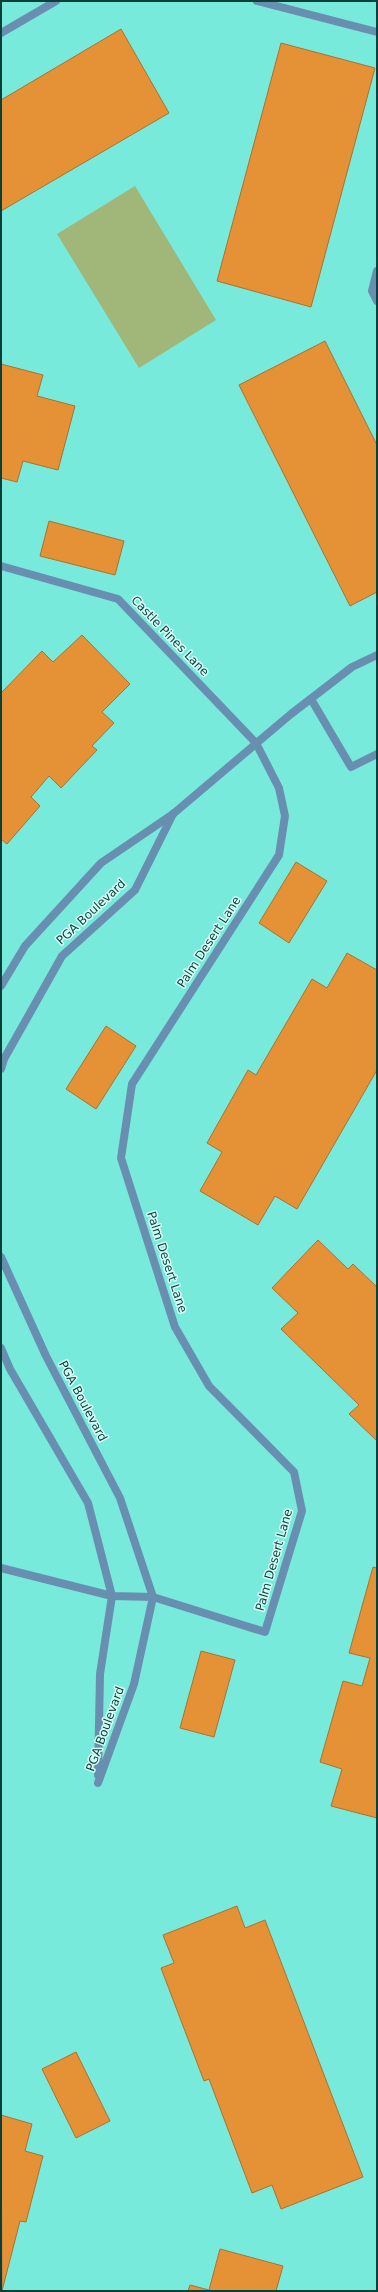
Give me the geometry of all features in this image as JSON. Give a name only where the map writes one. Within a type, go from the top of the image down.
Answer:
[{"type":"street","points":[[1,33],[56,1]]},
{"type":"street","points":[[257,1],[377,32]]},
{"type":"street","points":[[377,271],[372,291],[377,300]]},
{"type":"street","name":"Castle Pines Lane","points":[[1,566],[118,599],[256,743]]},
{"type":"street","name":"PGA Boulevard","points":[[1,986],[25,946],[101,863],[173,814],[256,743],[352,667],[377,655]]},
{"type":"street","points":[[311,699],[351,767],[377,754]]},
{"type":"street","name":"Palm Desert Lane","points":[[112,1596],[152,1598],[265,1632],[302,1511],[294,1472],[209,1386],[175,1327],[121,1158],[132,1084],[279,855],[285,816],[279,788],[256,743]]},
{"type":"street","name":"PGA Boulevard","points":[[1,1069],[4,1058],[62,956],[135,890],[173,814]]},
{"type":"street","name":"PGA Boulevard","points":[[1,1257],[46,1356],[120,1498],[152,1598],[134,1684],[98,1783],[100,1674],[112,1596],[88,1503],[10,1369],[1,1348]]},
{"type":"street","points":[[1,1568],[112,1596]]},
{"type":"green space","points":[[135,186],[216,320],[139,368],[57,234]]},
{"type":"building","points":[[121,29],[169,113],[1,211],[1,100]]},
{"type":"building","points":[[281,43],[375,68],[311,307],[217,281]]},
{"type":"building","points":[[325,341],[377,445],[377,592],[350,606],[239,385]]},
{"type":"building","points":[[1,364],[43,375],[37,396],[75,406],[58,470],[23,461],[17,482],[1,478]]},
{"type":"building","points":[[49,521],[124,541],[115,575],[40,556]]},
{"type":"building","points":[[82,635],[130,684],[102,712],[114,723],[92,746],[97,750],[61,788],[49,776],[31,797],[40,806],[7,844],[1,839],[1,693],[42,651],[53,662]]},
{"type":"building","points":[[296,862],[327,881],[289,943],[259,923]]},
{"type":"building","points":[[347,953],[377,970],[377,1070],[297,1209],[275,1196],[258,1225],[200,1191],[222,1152],[207,1143],[248,1070],[256,1075],[312,979],[327,988]]},
{"type":"building","points":[[106,1026],[136,1046],[96,1109],[66,1089]]},
{"type":"building","points":[[318,1240],[348,1269],[353,1264],[377,1287],[377,1441],[349,1414],[359,1405],[281,1329],[298,1313],[272,1288]]},
{"type":"building","points":[[373,1567],[377,1568],[377,1818],[331,1806],[342,1769],[320,1762],[343,1681],[362,1686],[370,1658],[349,1653]]},
{"type":"building","points":[[201,1651],[235,1660],[214,1737],[180,1728]]},
{"type":"building","points":[[237,1906],[245,1928],[265,1920],[363,2177],[281,2209],[272,2185],[252,2193],[209,2079],[204,2081],[161,1968],[174,1963],[163,1935]]},
{"type":"building","points":[[76,2052],[110,2121],[76,2138],[42,2069]]},
{"type":"building","points":[[1,2115],[32,2124],[25,2151],[43,2156],[26,2222],[20,2221],[2,2291]]},
{"type":"building","points":[[220,2249],[283,2266],[276,2291],[188,2291],[190,2285],[209,2290]]}]
